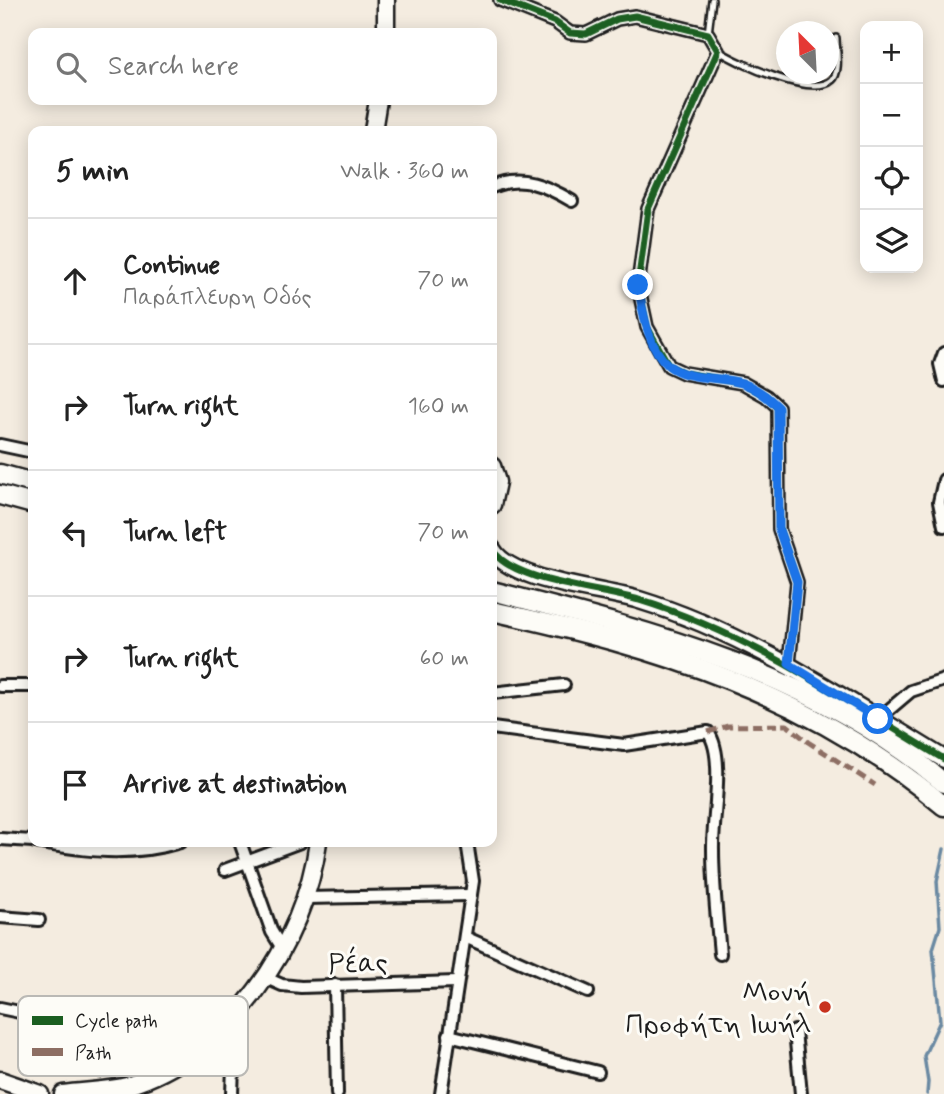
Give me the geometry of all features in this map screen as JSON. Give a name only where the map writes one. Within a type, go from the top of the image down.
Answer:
[{"type":"main road","points":[[0,474],[28,482]]},
{"type":"main road","points":[[0,495],[28,503]]},
{"type":"main road","points":[[497,591],[660,634],[754,668],[874,733],[944,783]]},
{"type":"main road","points":[[497,612],[654,651],[747,685],[875,755],[944,806]]},
{"type":"street","points":[[386,0],[386,28]]},
{"type":"street","points":[[500,0],[555,22],[570,33],[586,34],[617,19],[635,16],[708,34],[718,51],[648,209],[638,285],[647,327],[669,366],[684,373],[743,383],[766,396],[778,407],[779,530],[797,582],[789,664]]},
{"type":"street","points":[[374,126],[377,105]]},
{"type":"street","points":[[497,185],[532,182],[543,184],[572,201]]},
{"type":"street","points":[[944,353],[940,364],[944,381]]},
{"type":"street","points":[[0,445],[28,451]]},
{"type":"street","points":[[944,480],[939,502],[944,526]]},
{"type":"street","points":[[497,554],[509,566],[640,600],[789,664],[944,759]]},
{"type":"street","points":[[878,719],[911,691],[944,680]]},
{"type":"street","points":[[497,692],[564,685]]},
{"type":"street","points":[[0,686],[28,686]]},
{"type":"street","points":[[497,729],[624,746],[708,732],[715,746],[717,769],[713,853],[720,954]]},
{"type":"street","points":[[0,839],[28,841]]},
{"type":"street","points":[[101,847],[129,851],[152,847]]},
{"type":"street","points":[[242,847],[272,932],[282,948]]},
{"type":"street","points":[[225,870],[287,847]]},
{"type":"street","points":[[248,999],[282,948],[305,898],[317,847]]},
{"type":"street","points":[[441,1094],[473,881],[468,847]]},
{"type":"street","points":[[305,898],[470,895]]},
{"type":"street","points":[[0,917],[39,920]]},
{"type":"street","points":[[465,937],[589,992]]},
{"type":"street","name":"Ρέας","points":[[264,977],[291,986],[456,982]]},
{"type":"street","points":[[335,985],[337,1094]]},
{"type":"street","points":[[0,1008],[18,1012]]},
{"type":"street","points":[[795,1031],[801,1094]]},
{"type":"street","points":[[449,1035],[598,1072]]},
{"type":"street","points":[[63,1094],[126,1086],[152,1076]]},
{"type":"street","points":[[232,1094],[233,1076]]},
{"type":"street","points":[[0,1080],[18,1090],[40,1094]]},
{"type":"lane","points":[[708,34],[712,0]]},
{"type":"lane","points":[[718,51],[747,68],[776,76]]},
{"type":"waterway","points":[[927,1094],[924,1056],[940,1021],[933,949],[940,927],[937,881],[944,849]]},
{"type":"marked path","points":[[708,732],[728,726],[787,725],[808,742],[875,785]]},
{"type":"cycle path","points":[[500,0],[555,22],[570,33],[586,34],[617,19],[635,16],[708,34],[718,51],[648,209],[638,285],[647,327],[669,366],[684,373],[743,383],[766,396],[778,407],[779,529],[797,582],[789,664]]},
{"type":"cycle path","points":[[497,554],[517,569],[537,577],[639,600],[720,631],[796,670],[944,759]]},
{"type":"place","name":"Μονή Προφήτη Ιωήλ","points":[[825,1007]]},
{"type":"route","points":[[638,285],[647,327],[669,366],[684,373],[743,383],[766,396],[778,407],[779,530],[797,582],[789,664],[878,719]]}]
